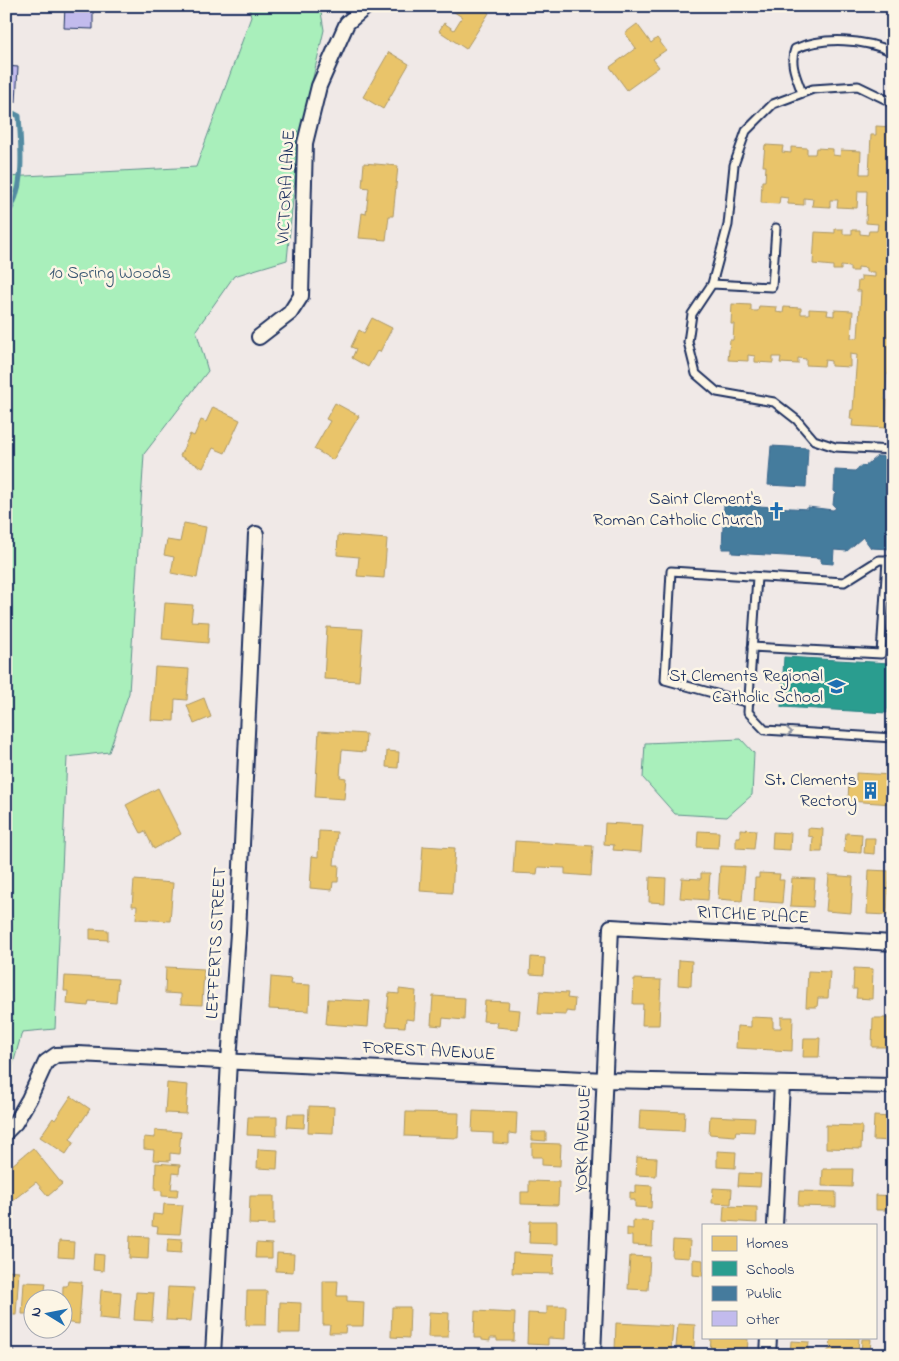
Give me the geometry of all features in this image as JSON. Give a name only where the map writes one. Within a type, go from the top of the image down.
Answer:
[{"type":"street","name":"VICTORIA LANE","points":[[260,337],[290,313],[301,296],[305,143],[319,86],[347,23],[367,6]]},
{"type":"street","name":"LEFFERTS STREET","points":[[213,1355],[238,933],[256,534]]},
{"type":"street","name":"RITCHIE PLACE","points":[[611,927],[893,943]]},
{"type":"street","name":"YORK AVENUE","points":[[593,1355],[611,927]]},
{"type":"street","name":"FOREST AVENUE","points":[[6,1132],[16,1123],[46,1062],[56,1056],[78,1054],[605,1080],[893,1086]]},
{"type":"street","points":[[775,1224],[782,1084]]},
{"type":"street","points":[[768,1355],[769,1338]]},
{"type":"lane","points":[[802,93],[791,57],[795,49],[804,45],[859,41],[881,46],[893,52]]},
{"type":"lane","points":[[893,106],[887,100],[858,86],[813,89],[772,104],[746,131],[734,165],[728,225],[712,284],[692,314],[688,342],[696,374],[717,392],[774,402],[797,420],[814,440],[835,447],[893,450]]},
{"type":"lane","points":[[712,284],[772,286],[776,228]]},
{"type":"lane","points":[[749,703],[665,680],[672,572],[844,582],[879,560],[890,560],[881,654],[752,647]]},
{"type":"lane","points":[[757,576],[748,712],[765,730],[893,738]]},
{"type":"green space","name":"10 Spring Woods","points":[[249,6],[320,6],[324,30],[299,138],[287,260],[234,276],[196,330],[208,371],[144,454],[129,693],[109,752],[67,757],[55,1029],[22,1032],[12,1068],[6,1068],[6,177],[196,167],[251,17]]},
{"type":"green space","points":[[741,739],[754,753],[752,795],[727,817],[675,814],[643,778],[645,743]]},
{"type":"building: Homes","points":[[454,6],[479,6],[489,13],[466,49],[439,31],[444,23],[454,30],[462,17],[451,10]]},
{"type":"building: Homes","points":[[637,24],[651,43],[657,38],[666,50],[653,59],[659,67],[627,90],[610,67],[636,48],[625,33]]},
{"type":"building: Homes","points":[[389,52],[409,64],[383,109],[363,97]]},
{"type":"building: Homes","points":[[876,126],[893,127],[893,232],[888,232],[885,270],[893,271],[893,300],[891,300],[890,326],[892,326],[889,374],[887,374],[885,400],[887,400],[886,428],[852,426],[853,419],[850,419],[851,410],[853,410],[857,355],[850,354],[850,367],[831,366],[831,361],[825,360],[824,366],[806,365],[806,359],[798,358],[798,364],[780,363],[781,357],[773,357],[773,363],[755,362],[755,356],[748,355],[748,361],[728,360],[730,340],[733,340],[734,324],[731,324],[732,304],[751,305],[751,311],[758,311],[759,306],[777,307],[776,312],[783,313],[784,307],[801,308],[801,314],[809,314],[809,309],[828,310],[827,315],[834,316],[834,310],[853,311],[851,338],[858,338],[861,291],[857,291],[858,281],[861,281],[861,276],[875,277],[875,272],[866,272],[866,268],[858,267],[858,271],[850,271],[850,267],[841,266],[841,270],[833,270],[833,266],[813,264],[815,232],[835,233],[835,229],[843,229],[843,234],[852,234],[852,230],[860,230],[860,234],[868,235],[869,231],[877,231],[878,224],[866,223],[867,191],[858,191],[857,208],[837,207],[838,200],[830,200],[830,207],[812,206],[813,199],[804,198],[804,205],[788,204],[788,198],[780,197],[779,204],[761,203],[762,181],[765,181],[766,166],[763,166],[765,145],[783,146],[782,152],[791,153],[791,147],[807,148],[807,154],[815,154],[816,148],[833,149],[833,155],[840,156],[841,150],[861,151],[860,174],[869,174],[871,135],[876,135]]},
{"type":"building: Homes","points":[[364,163],[398,166],[393,216],[389,216],[386,240],[359,238],[362,213],[366,214],[369,188],[362,187]]},
{"type":"building: Homes","points":[[372,318],[392,328],[380,352],[377,351],[368,367],[352,358],[356,349],[351,347],[359,330],[364,333]]},
{"type":"building: Homes","points":[[335,403],[359,416],[333,460],[314,449],[330,421],[326,419]]},
{"type":"building: Homes","points":[[213,407],[240,420],[225,453],[213,448],[203,468],[180,456],[190,434],[194,436],[201,420],[206,422]]},
{"type":"building: Homes","points":[[184,523],[206,527],[197,578],[171,573],[174,557],[164,555],[167,540],[180,542]]},
{"type":"building: Homes","points":[[338,535],[387,539],[384,578],[357,576],[359,557],[337,555]]},
{"type":"building: Homes","points":[[165,603],[193,605],[191,621],[209,622],[208,643],[162,639]]},
{"type":"building: Homes","points":[[327,627],[363,629],[359,681],[324,679]]},
{"type":"building: Homes","points":[[155,667],[189,669],[187,700],[175,699],[174,721],[151,720]]},
{"type":"building: Homes","points":[[204,698],[211,717],[194,724],[187,705]]},
{"type":"building: Homes","points":[[319,731],[366,734],[365,752],[342,750],[340,777],[346,778],[344,799],[315,797]]},
{"type":"building: Homes","points":[[387,751],[399,752],[398,768],[386,767]]},
{"type":"building: Homes","name":"St. Clements Rectory","points":[[856,773],[893,775],[893,804],[848,801],[849,780],[856,781]]},
{"type":"building: Homes","points":[[158,788],[181,834],[154,849],[145,831],[141,833],[126,805]]},
{"type":"building: Homes","points":[[605,823],[643,825],[641,852],[613,850],[614,845],[604,844]]},
{"type":"building: Homes","points":[[808,828],[823,829],[822,852],[812,852],[813,837],[808,836]]},
{"type":"building: Homes","points":[[740,829],[756,830],[754,849],[736,848],[736,837],[740,837]]},
{"type":"building: Homes","points":[[319,831],[337,832],[334,865],[339,865],[338,882],[333,882],[332,890],[310,888],[312,856],[318,857]]},
{"type":"building: Homes","points":[[698,831],[719,832],[718,848],[697,847]]},
{"type":"building: Homes","points":[[773,832],[791,833],[790,850],[772,849]]},
{"type":"building: Homes","points":[[846,833],[862,834],[861,853],[844,852]]},
{"type":"building: Homes","points":[[865,838],[875,838],[874,854],[864,853]]},
{"type":"building: Homes","points":[[515,841],[593,846],[591,876],[565,874],[565,868],[538,867],[537,874],[513,873]]},
{"type":"building: Homes","points":[[423,846],[455,848],[452,893],[420,891]]},
{"type":"building: Homes","points":[[720,866],[745,867],[742,901],[718,899]]},
{"type":"building: Homes","points":[[869,870],[889,871],[887,915],[867,914]]},
{"type":"building: Homes","points":[[701,873],[710,873],[708,900],[680,898],[682,878],[701,879]]},
{"type":"building: Homes","points":[[759,873],[780,874],[779,880],[784,880],[782,903],[754,901],[755,878],[759,878]]},
{"type":"building: Homes","points":[[829,875],[853,877],[851,913],[826,911]]},
{"type":"building: Homes","points":[[650,877],[666,878],[665,903],[649,902]]},
{"type":"building: Homes","points":[[792,878],[815,879],[813,907],[790,906]]},
{"type":"building: Homes","points":[[134,880],[173,883],[170,921],[136,919],[137,906],[132,906]]},
{"type":"building: Homes","points":[[90,929],[108,930],[108,940],[90,939]]},
{"type":"building: Homes","points":[[531,957],[545,958],[544,975],[530,974]]},
{"type":"building: Homes","points":[[679,960],[692,961],[691,986],[678,985]]},
{"type":"building: Homes","points":[[166,967],[204,969],[202,1005],[181,1004],[181,994],[165,993]]},
{"type":"building: Homes","points":[[854,968],[873,969],[872,999],[856,998],[857,989],[853,989]]},
{"type":"building: Homes","points":[[808,971],[830,972],[828,998],[818,998],[817,1007],[806,1007]]},
{"type":"building: Homes","points":[[65,976],[118,979],[116,1003],[89,1001],[88,1006],[67,1004],[68,991],[64,991]]},
{"type":"building: Homes","points":[[271,977],[291,979],[290,984],[310,985],[309,1011],[269,1009]]},
{"type":"building: Homes","points":[[634,979],[661,980],[659,1025],[642,1025],[643,1004],[633,1004]]},
{"type":"building: Homes","points":[[399,989],[416,991],[414,1020],[406,1019],[405,1027],[386,1026],[389,993],[399,994]]},
{"type":"building: Homes","points":[[540,991],[568,993],[567,998],[575,999],[574,1012],[566,1011],[566,1015],[538,1014]]},
{"type":"building: Homes","points":[[433,996],[465,998],[464,1020],[443,1018],[442,1026],[431,1025]]},
{"type":"building: Homes","points":[[328,999],[370,1001],[368,1027],[326,1024]]},
{"type":"building: Homes","points":[[485,1001],[509,1002],[508,1009],[520,1010],[518,1029],[496,1027],[497,1022],[483,1021]]},
{"type":"building: Homes","points":[[751,1017],[773,1018],[773,1028],[781,1028],[781,1017],[793,1017],[792,1051],[736,1048],[737,1026],[751,1027]]},
{"type":"building: Homes","points":[[873,1018],[890,1018],[889,1047],[872,1047]]},
{"type":"building: Homes","points":[[804,1038],[820,1038],[819,1057],[803,1057]]},
{"type":"building: Homes","points":[[167,1083],[188,1085],[186,1114],[165,1113]]},
{"type":"building: Homes","points":[[71,1096],[90,1109],[70,1139],[74,1142],[66,1154],[40,1137],[53,1118],[55,1120]]},
{"type":"building: Homes","points":[[309,1106],[334,1107],[333,1133],[308,1132]]},
{"type":"building: Homes","points":[[640,1110],[685,1112],[684,1131],[639,1129]]},
{"type":"building: Homes","points":[[473,1111],[517,1113],[516,1134],[509,1133],[509,1144],[493,1143],[493,1133],[472,1132]]},
{"type":"building: Homes","points":[[406,1112],[459,1113],[458,1138],[405,1136]]},
{"type":"building: Homes","points":[[288,1114],[305,1114],[304,1128],[287,1127]]},
{"type":"building: Homes","points":[[710,1116],[755,1118],[754,1132],[736,1131],[735,1136],[709,1134]]},
{"type":"building: Homes","points":[[874,1116],[892,1117],[891,1141],[873,1140]]},
{"type":"building: Homes","points":[[248,1117],[277,1117],[277,1136],[247,1135]]},
{"type":"building: Homes","points":[[826,1125],[862,1126],[861,1149],[826,1148]]},
{"type":"building: Homes","points":[[155,1130],[181,1132],[179,1154],[170,1153],[170,1161],[153,1160],[154,1150],[144,1149],[144,1137],[155,1138]]},
{"type":"building: Homes","points":[[532,1132],[546,1132],[546,1141],[532,1140]]},
{"type":"building: Homes","points":[[532,1143],[561,1144],[560,1166],[542,1165],[542,1157],[532,1157]]},
{"type":"building: Homes","points":[[33,1148],[62,1184],[48,1196],[36,1182],[12,1201],[6,1194],[6,1170]]},
{"type":"building: Homes","points":[[258,1149],[278,1150],[277,1169],[257,1168]]},
{"type":"building: Homes","points":[[717,1151],[736,1152],[735,1168],[717,1167]]},
{"type":"building: Homes","points":[[637,1157],[657,1158],[656,1176],[636,1175]]},
{"type":"building: Homes","points":[[156,1163],[180,1165],[179,1174],[173,1173],[171,1189],[178,1189],[177,1197],[162,1196],[162,1191],[155,1190]]},
{"type":"building: Homes","points":[[823,1169],[853,1169],[852,1187],[822,1186]]},
{"type":"building: Homes","points":[[739,1173],[761,1174],[760,1187],[738,1186]]},
{"type":"building: Homes","points":[[529,1181],[559,1182],[558,1205],[521,1204],[521,1192],[529,1192]]},
{"type":"building: Homes","points":[[636,1185],[652,1186],[651,1208],[635,1207],[635,1200],[630,1200],[630,1192],[636,1193]]},
{"type":"building: Homes","points":[[713,1188],[732,1189],[731,1204],[712,1203]]},
{"type":"building: Homes","points":[[799,1191],[836,1192],[836,1207],[798,1206]]},
{"type":"building: Homes","points":[[876,1195],[893,1196],[893,1210],[876,1210]]},
{"type":"building: Homes","points":[[250,1196],[274,1196],[274,1225],[249,1224]]},
{"type":"building: Homes","points":[[164,1204],[183,1205],[180,1234],[157,1233],[158,1227],[152,1226],[153,1214],[163,1215]]},
{"type":"building: Homes","points":[[724,1206],[757,1207],[757,1223],[723,1221]]},
{"type":"building: Homes","points":[[633,1220],[653,1222],[652,1246],[632,1245],[632,1236],[627,1236],[627,1228],[633,1229]]},
{"type":"building: Homes","points":[[530,1221],[557,1221],[557,1244],[529,1243]]},
{"type":"building: Homes","points":[[130,1236],[149,1237],[148,1259],[129,1258]]},
{"type":"building: Homes","points":[[168,1238],[182,1239],[181,1253],[167,1252]]},
{"type":"building: Homes","points":[[673,1240],[690,1241],[689,1258],[672,1257]]},
{"type":"building: Homes","points":[[59,1241],[74,1242],[73,1258],[58,1257]]},
{"type":"building: Homes","points":[[256,1243],[272,1244],[272,1258],[255,1258]]},
{"type":"building: Homes","points":[[277,1253],[294,1254],[293,1272],[276,1271]]},
{"type":"building: Homes","points":[[513,1253],[554,1255],[553,1274],[512,1273]]},
{"type":"building: Homes","points":[[94,1254],[104,1255],[103,1271],[93,1270]]},
{"type":"building: Homes","points":[[630,1256],[650,1257],[648,1290],[628,1289]]},
{"type":"building: Homes","points":[[693,1259],[702,1260],[702,1276],[693,1275]]},
{"type":"building: Homes","points":[[6,1270],[19,1271],[16,1315],[6,1315]]},
{"type":"building: Homes","points":[[68,1281],[82,1282],[79,1324],[72,1323],[72,1288],[63,1288],[63,1286],[67,1286]]},
{"type":"building: Homes","points":[[323,1281],[338,1281],[337,1296],[347,1296],[347,1301],[364,1302],[363,1326],[346,1326],[345,1333],[329,1333],[330,1325],[323,1325]]},
{"type":"building: Homes","points":[[24,1282],[46,1283],[45,1288],[24,1288]]},
{"type":"building: Homes","points":[[168,1287],[194,1288],[191,1321],[166,1320]]},
{"type":"building: Homes","points":[[101,1290],[121,1292],[119,1320],[99,1318]]},
{"type":"building: Homes","points":[[247,1291],[267,1291],[266,1325],[246,1325]]},
{"type":"building: Homes","points":[[136,1292],[154,1293],[152,1321],[134,1320]]},
{"type":"building: Homes","points":[[280,1302],[301,1303],[300,1333],[279,1333]]},
{"type":"building: Homes","points":[[547,1306],[566,1306],[565,1339],[548,1338],[548,1345],[527,1344],[528,1313],[547,1314]]},
{"type":"building: Homes","points":[[392,1307],[410,1307],[409,1338],[391,1337]]},
{"type":"building: Homes","points":[[475,1311],[515,1313],[514,1341],[497,1341],[497,1338],[490,1338],[490,1341],[474,1338]]},
{"type":"building: Homes","points":[[429,1312],[449,1313],[448,1337],[428,1337]]},
{"type":"building: Homes","points":[[616,1323],[673,1326],[671,1352],[615,1350]]},
{"type":"building: Homes","points":[[678,1324],[695,1325],[694,1348],[676,1347]]},
{"type":"building: Homes","points":[[711,1338],[748,1339],[747,1355],[710,1354]]},
{"type":"building: Homes","points":[[831,1338],[859,1338],[858,1351],[851,1350],[850,1355],[827,1355],[828,1350],[830,1350]]},
{"type":"building: Homes","points":[[862,1339],[871,1339],[870,1354],[861,1354]]},
{"type":"building: Homes","points":[[791,1341],[809,1342],[808,1355],[790,1355]]},
{"type":"building: Schools","name":"St Clements Regional Catholic School","points":[[784,657],[890,663],[889,668],[893,668],[893,709],[887,709],[887,713],[781,707]]},
{"type":"building: Public","points":[[771,446],[808,448],[806,487],[768,485]]},
{"type":"building: Public","name":"Saint Clement's Roman Catholic Church","points":[[877,456],[893,457],[893,520],[890,549],[871,548],[863,537],[847,551],[834,550],[833,564],[821,563],[821,558],[732,553],[732,549],[722,549],[724,504],[808,509],[808,507],[833,510],[836,508],[833,505],[834,495],[837,494],[834,491],[835,470],[855,471],[862,465],[864,467]]},
{"type":"building: Other","points":[[65,6],[93,6],[93,29],[64,28]]},
{"type":"building: Other","points":[[6,66],[18,67],[16,102],[6,101]]},
{"type":"waterway","points":[[6,112],[9,111],[19,116],[21,155],[17,194],[6,217]]},
{"type":"place","name":"Saint Clement's Roman Catholic Church","points":[[776,510]]},
{"type":"place","name":"St Clements Regional Catholic School","points":[[837,687]]},
{"type":"place","name":"St. Clements Rectory","points":[[871,791]]}]
